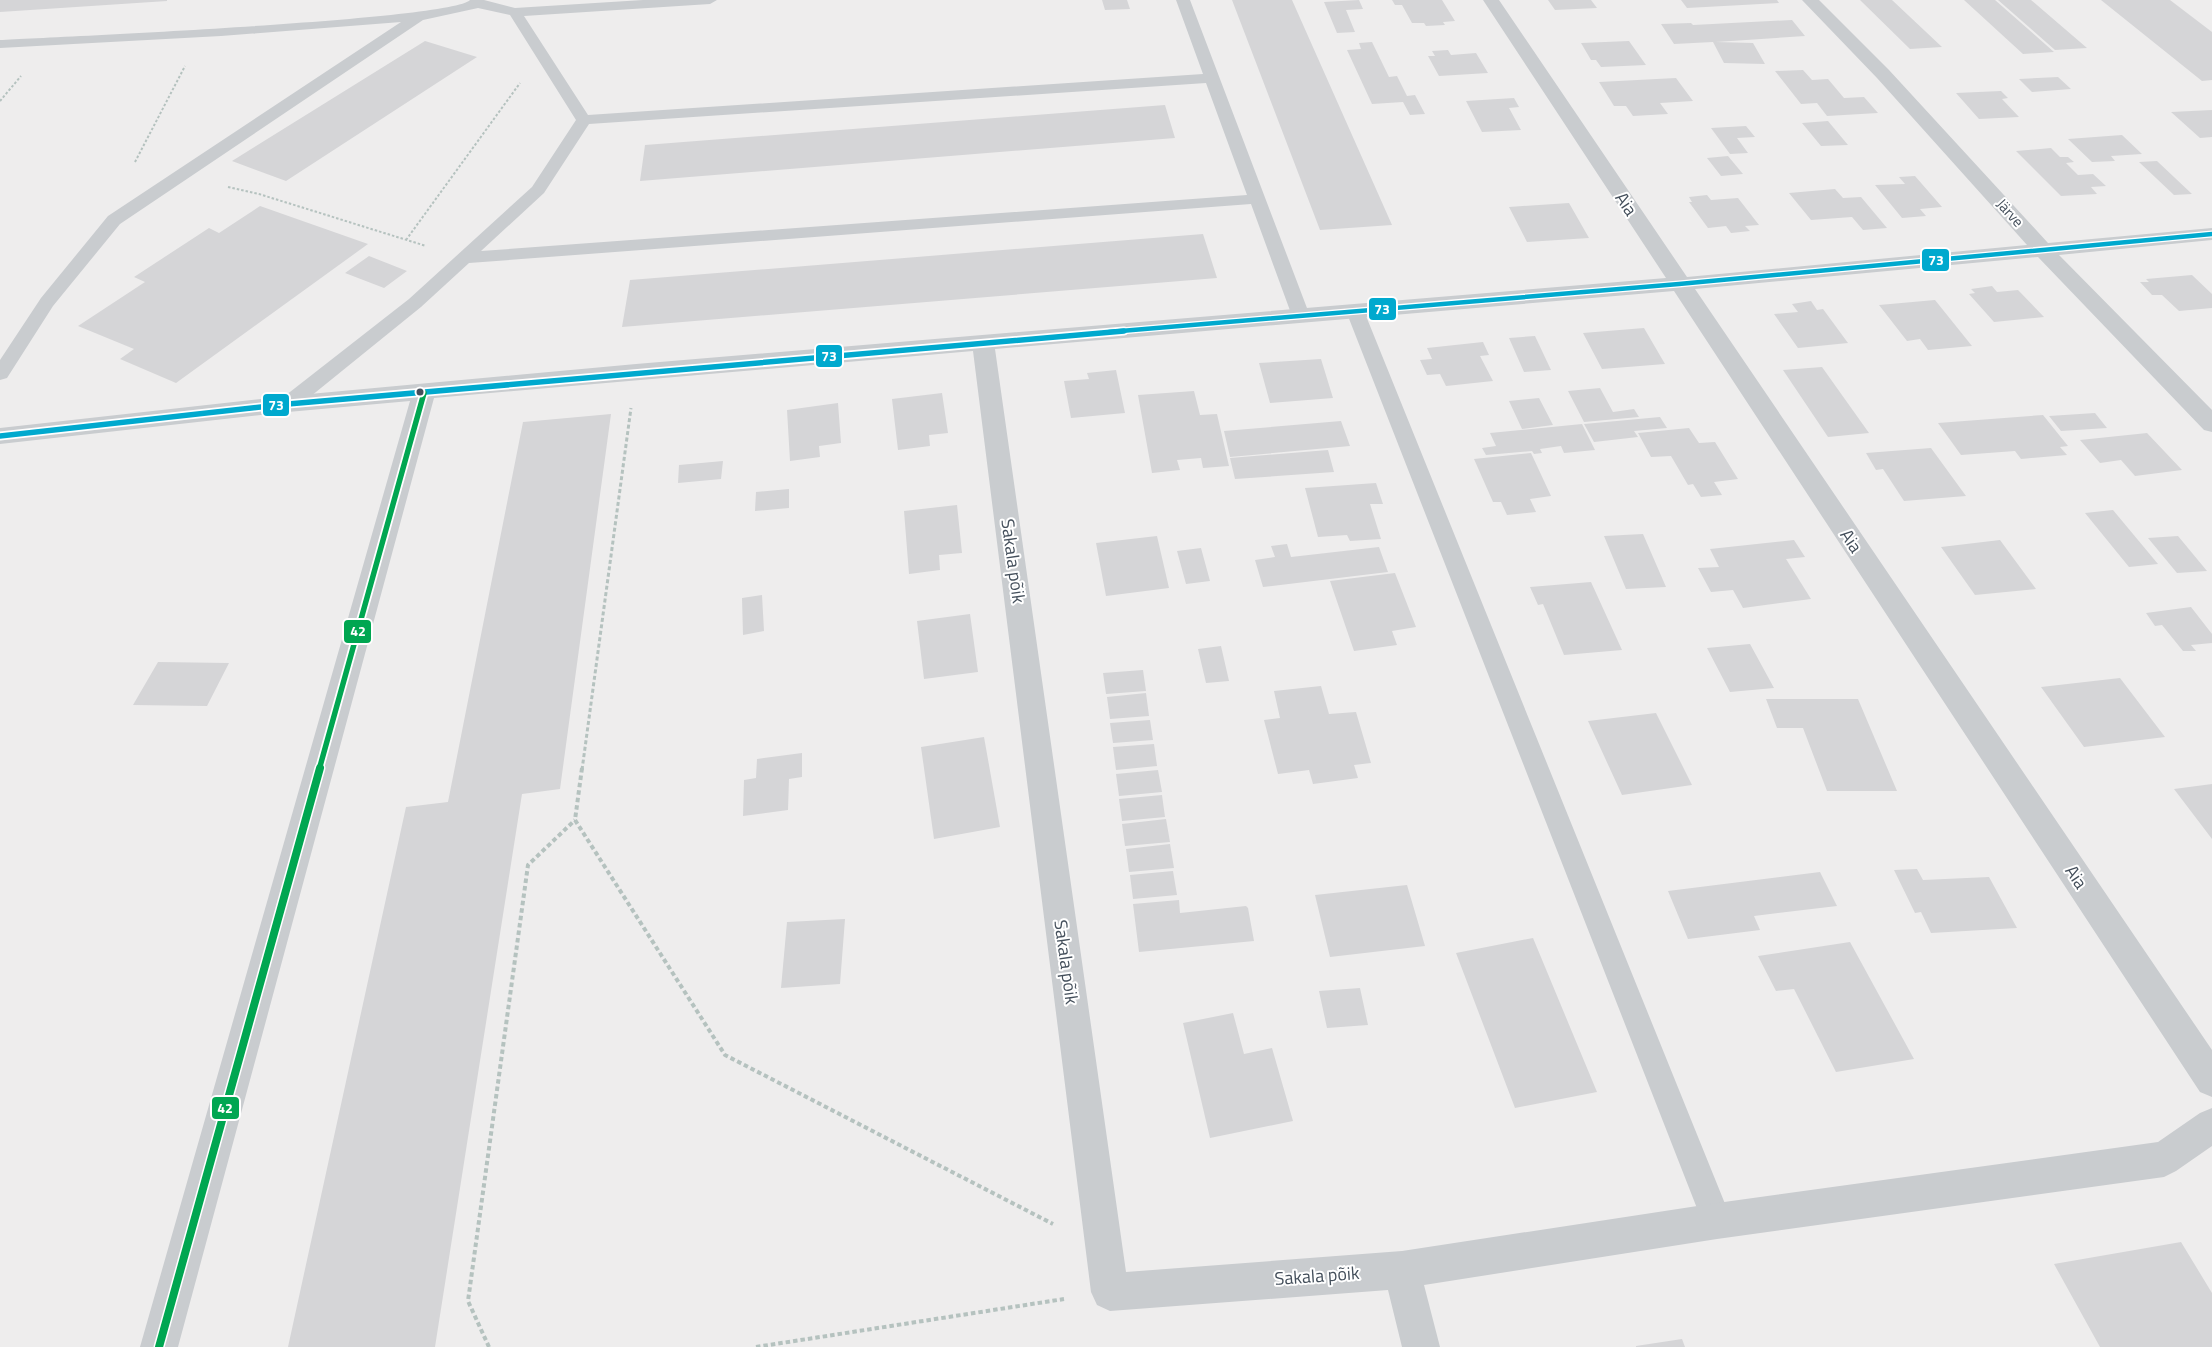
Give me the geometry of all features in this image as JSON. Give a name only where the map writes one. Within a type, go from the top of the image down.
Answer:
[{"type":"street","name":"Aia","points":[[1491,0],[2212,1080]]},
{"type":"street","name":"Järve","points":[[1810,0],[1883,74],[2042,249],[2212,424]]},
{"type":"street","points":[[0,436],[288,404],[636,372],[1679,284],[2212,234]]},
{"type":"street","name":"Sakala põik","points":[[984,343],[1110,1292],[1402,1270],[1717,1221],[2164,1159],[2212,1124]]},
{"type":"street","points":[[159,1347],[424,393]]},
{"type":"street","points":[[1402,1270],[1422,1347]]},
{"type":"lane","points":[[0,44],[221,32],[418,17],[477,2],[516,12],[710,0]]},
{"type":"lane","points":[[1183,0],[1301,316]]},
{"type":"lane","points":[[516,12],[584,120]]},
{"type":"lane","points":[[0,374],[47,302],[114,220],[418,17]]},
{"type":"lane","points":[[584,120],[1213,78]]},
{"type":"lane","points":[[288,404],[395,320],[538,190],[584,120]]},
{"type":"lane","points":[[463,258],[1257,199]]},
{"type":"lane","points":[[1354,311],[1717,1221]]},
{"type":"path","points":[[406,240],[542,53]]},
{"type":"path","points":[[0,93],[7,92],[0,101]]},
{"type":"path","points":[[489,1347],[468,1301],[528,866],[575,820],[636,372]]},
{"type":"path","points":[[575,820],[725,1055],[1105,1251]]},
{"type":"path","points":[[756,1347],[1110,1292]]},
{"type":"building","points":[[0,0],[167,0],[167,1],[0,12]]},
{"type":"building","points":[[1102,0],[1127,0],[1130,9],[1105,10]]},
{"type":"building","points":[[1232,0],[1292,0],[1392,225],[1320,230]]},
{"type":"building","points":[[1359,0],[1363,9],[1346,10],[1355,32],[1337,33],[1324,2]]},
{"type":"building","points":[[1392,0],[1442,0],[1455,21],[1443,22],[1445,25],[1426,26],[1424,23],[1412,23],[1402,5],[1395,5]]},
{"type":"building","points":[[1548,0],[1591,0],[1597,8],[1555,10]]},
{"type":"building","points":[[1681,0],[1777,0],[1779,3],[1687,8]]},
{"type":"building","points":[[1860,0],[1892,0],[1942,47],[1910,49]]},
{"type":"building","points":[[1964,0],[1995,0],[2054,52],[2023,54]]},
{"type":"building","points":[[1998,0],[2031,0],[2087,48],[2055,50]]},
{"type":"building","points":[[2101,0],[2170,0],[2212,32],[2212,80],[2202,81]]},
{"type":"building","points":[[1792,20],[1805,36],[1716,42],[1753,43],[1765,64],[1724,63],[1713,42],[1674,44],[1661,24],[1691,23],[1693,25]]},
{"type":"building","points":[[425,41],[477,57],[286,181],[232,161]]},
{"type":"building","points":[[1629,41],[1646,65],[1601,67],[1596,60],[1591,60],[1581,43]]},
{"type":"building","points":[[1372,42],[1389,77],[1397,76],[1407,96],[1415,95],[1425,114],[1410,115],[1403,102],[1372,104],[1347,50],[1361,49],[1359,43]]},
{"type":"building","points":[[1448,50],[1451,55],[1476,53],[1488,73],[1439,76],[1428,56],[1435,56],[1432,51]]},
{"type":"building","points":[[1803,70],[1812,80],[1828,79],[1844,98],[1864,97],[1878,113],[1827,116],[1817,103],[1801,104],[1775,71]]},
{"type":"building","points":[[2058,77],[2071,89],[2032,92],[2019,79]]},
{"type":"building","points":[[1676,78],[1693,101],[1660,103],[1668,114],[1633,116],[1626,106],[1614,106],[1599,82]]},
{"type":"building","points":[[2001,91],[2008,98],[2002,99],[2019,117],[1979,119],[1956,93]]},
{"type":"building","points":[[1514,98],[1519,107],[1509,108],[1521,130],[1482,132],[1466,101]]},
{"type":"building","points":[[1165,105],[1175,138],[640,181],[645,145]]},
{"type":"building","points":[[2212,110],[2212,137],[2200,138],[2171,112]]},
{"type":"building","points":[[1828,121],[1848,145],[1821,146],[1802,123]]},
{"type":"building","points":[[1746,126],[1755,137],[1737,138],[1748,153],[1730,154],[1711,128]]},
{"type":"building","points":[[2122,135],[2142,154],[2111,156],[2115,161],[2092,162],[2068,139]]},
{"type":"building","points":[[2051,148],[2060,157],[2068,157],[2074,162],[2066,163],[2078,175],[2093,174],[2106,186],[2091,187],[2097,194],[2061,196],[2016,151]]},
{"type":"building","points":[[1728,156],[1743,174],[1721,176],[1707,158]]},
{"type":"building","points":[[2157,161],[2192,194],[2174,195],[2139,162]]},
{"type":"building","points":[[1915,176],[1942,207],[1920,209],[1926,216],[1902,218],[1875,185],[1905,184],[1899,177]]},
{"type":"building","points":[[1835,189],[1843,198],[1861,197],[1887,228],[1863,230],[1852,217],[1811,220],[1789,193]]},
{"type":"building","points":[[1707,195],[1711,200],[1738,198],[1759,225],[1745,226],[1750,231],[1731,233],[1726,226],[1708,228],[1689,202],[1692,202],[1689,197]]},
{"type":"building","points":[[1569,203],[1589,238],[1527,242],[1509,207]]},
{"type":"building","points":[[260,206],[368,244],[176,383],[120,359],[134,349],[78,326],[145,282],[134,277],[209,228],[219,233]]},
{"type":"building","points":[[1203,234],[1217,278],[622,327],[630,280]]},
{"type":"building","points":[[369,256],[407,271],[384,288],[345,273]]},
{"type":"building","points":[[2192,275],[2212,294],[2212,308],[2179,311],[2162,295],[2152,295],[2140,282],[2149,282],[2146,279]]},
{"type":"building","points":[[1992,286],[1997,292],[2018,290],[2044,317],[1994,322],[1969,294],[1975,293],[1971,289]]},
{"type":"building","points":[[1935,300],[1972,346],[1928,350],[1920,339],[1907,341],[1879,305]]},
{"type":"building","points":[[1811,301],[1817,310],[1823,309],[1848,343],[1798,348],[1774,314],[1798,312],[1792,304]]},
{"type":"building","points":[[1644,328],[1665,364],[1602,369],[1583,333]]},
{"type":"building","points":[[1535,336],[1551,370],[1524,372],[1509,338]]},
{"type":"building","points":[[1483,342],[1489,355],[1480,356],[1493,381],[1446,386],[1440,374],[1427,375],[1420,360],[1432,359],[1427,348]]},
{"type":"building","points":[[1321,359],[1333,398],[1270,403],[1259,363]]},
{"type":"building","points":[[1822,367],[1869,433],[1828,437],[1783,370]]},
{"type":"building","points":[[1116,370],[1125,413],[1071,418],[1064,381],[1089,379],[1087,373]]},
{"type":"building","points":[[1600,388],[1613,412],[1634,409],[1639,417],[1584,422],[1568,391]]},
{"type":"building","points":[[1194,391],[1200,415],[1217,414],[1229,466],[1203,468],[1201,458],[1177,460],[1180,470],[1152,473],[1138,395]]},
{"type":"building","points":[[942,393],[948,433],[929,435],[930,446],[898,450],[892,399]]},
{"type":"building","points":[[1539,398],[1553,425],[1522,429],[1509,401]]},
{"type":"building","points":[[838,403],[841,443],[819,446],[820,457],[790,461],[787,410]]},
{"type":"building","points":[[2095,413],[2107,428],[2061,431],[2049,416]]},
{"type":"building","points":[[611,414],[560,789],[522,794],[435,1347],[288,1347],[406,807],[448,802],[523,422]]},
{"type":"building","points":[[2043,415],[2068,446],[2060,447],[2067,455],[2021,459],[2015,451],[1961,455],[1938,423]]},
{"type":"building","points":[[1660,417],[1667,428],[1634,431],[1638,437],[1594,442],[1584,424]]},
{"type":"building","points":[[1341,421],[1350,446],[1230,457],[1224,431]]},
{"type":"building","points":[[1582,424],[1595,450],[1564,453],[1561,446],[1540,449],[1542,453],[1534,454],[1532,451],[1486,455],[1482,448],[1496,446],[1490,433]]},
{"type":"building","points":[[1689,428],[1699,443],[1715,442],[1738,479],[1714,482],[1722,495],[1701,497],[1693,484],[1688,485],[1671,456],[1651,457],[1638,433]]},
{"type":"building","points":[[2147,433],[2182,470],[2135,476],[2121,460],[2100,463],[2080,440]]},
{"type":"building","points":[[1931,448],[1966,496],[1904,501],[1883,469],[1876,470],[1866,453]]},
{"type":"building","points":[[1328,450],[1334,472],[1235,479],[1230,458]]},
{"type":"building","points":[[1531,453],[1551,496],[1530,499],[1536,512],[1507,515],[1501,502],[1493,502],[1474,459]]},
{"type":"building","points":[[723,461],[721,479],[678,483],[679,465]]},
{"type":"building","points":[[1376,483],[1383,504],[1370,504],[1381,539],[1350,541],[1347,535],[1318,537],[1305,488]]},
{"type":"building","points":[[789,489],[789,508],[755,511],[756,492]]},
{"type":"building","points":[[957,505],[962,553],[939,555],[940,570],[909,574],[904,511]]},
{"type":"building","points":[[2113,510],[2158,564],[2129,567],[2085,513]]},
{"type":"building","points":[[1643,534],[1666,587],[1626,589],[1604,536]]},
{"type":"building","points":[[1157,536],[1169,588],[1106,596],[1096,543]]},
{"type":"building","points":[[2178,536],[2207,571],[2177,573],[2148,538]]},
{"type":"building","points":[[1794,540],[1805,557],[1786,559],[1811,599],[1743,608],[1733,590],[1711,592],[1698,568],[1719,567],[1710,549]]},
{"type":"building","points":[[2000,540],[2036,589],[1975,595],[1941,547]]},
{"type":"building","points":[[1287,544],[1291,557],[1379,547],[1388,572],[1263,587],[1255,560],[1275,557],[1271,546]]},
{"type":"building","points":[[1201,548],[1210,581],[1186,584],[1177,551]]},
{"type":"building","points":[[1395,573],[1416,627],[1392,631],[1397,645],[1354,651],[1330,581]]},
{"type":"building","points":[[1591,582],[1622,650],[1564,655],[1543,604],[1538,605],[1530,587]]},
{"type":"building","points":[[762,595],[764,631],[743,635],[742,598]]},
{"type":"building","points":[[2191,607],[2212,634],[2212,643],[2191,645],[2196,651],[2183,651],[2162,625],[2155,626],[2146,613]]},
{"type":"building","points":[[970,614],[978,672],[924,679],[917,621]]},
{"type":"building","points":[[1750,644],[1774,688],[1730,692],[1707,648]]},
{"type":"building","points":[[1221,646],[1229,681],[1206,683],[1198,649]]},
{"type":"building","points":[[158,662],[229,663],[207,706],[133,705]]},
{"type":"building","points":[[1143,670],[1146,691],[1106,694],[1103,673]]},
{"type":"building","points":[[2120,678],[2165,737],[2084,747],[2041,687]]},
{"type":"building","points":[[1321,686],[1329,714],[1356,712],[1371,763],[1354,765],[1358,778],[1313,784],[1309,770],[1278,774],[1264,720],[1280,718],[1274,691]]},
{"type":"building","points":[[1146,693],[1149,716],[1110,719],[1107,697]]},
{"type":"building","points":[[1766,699],[1858,699],[1897,791],[1827,791],[1803,728],[1777,728]]},
{"type":"building","points":[[1656,713],[1692,785],[1622,795],[1588,721]]},
{"type":"building","points":[[1150,720],[1153,740],[1113,743],[1110,723]]},
{"type":"building","points":[[984,737],[1000,827],[934,839],[921,747]]},
{"type":"building","points":[[1154,744],[1157,766],[1116,770],[1113,747]]},
{"type":"building","points":[[802,753],[802,777],[789,779],[788,810],[743,816],[744,780],[756,778],[757,759]]},
{"type":"building","points":[[1158,770],[1162,792],[1119,796],[1116,774]]},
{"type":"building","points":[[2212,784],[2212,839],[2174,789]]},
{"type":"building","points":[[1162,795],[1165,817],[1122,821],[1119,799]]},
{"type":"building","points":[[1166,819],[1170,842],[1125,846],[1122,824]]},
{"type":"building","points":[[1170,844],[1174,868],[1129,872],[1126,849]]},
{"type":"building","points":[[1917,869],[1923,880],[1989,877],[2017,928],[1931,933],[1921,912],[1915,913],[1894,870]]},
{"type":"building","points":[[1173,871],[1177,895],[1133,899],[1130,875]]},
{"type":"building","points":[[1820,872],[1837,906],[1754,916],[1760,930],[1688,939],[1668,891]]},
{"type":"building","points":[[1407,885],[1425,946],[1330,957],[1315,895]]},
{"type":"building","points":[[1179,900],[1180,913],[1246,906],[1248,908],[1254,941],[1139,952],[1133,904]]},
{"type":"building","points":[[845,919],[840,984],[781,988],[787,922]]},
{"type":"building","points":[[1533,938],[1597,1092],[1515,1108],[1456,953]]},
{"type":"building","points":[[1850,942],[1914,1059],[1836,1072],[1794,989],[1776,991],[1758,956]]},
{"type":"building","points":[[1360,988],[1368,1025],[1327,1028],[1319,991]]},
{"type":"building","points":[[1233,1013],[1244,1054],[1272,1048],[1293,1121],[1210,1138],[1183,1023]]},
{"type":"building","points":[[2181,1242],[2212,1293],[2212,1347],[2100,1347],[2054,1264]]},
{"type":"building","points":[[1682,1339],[1685,1347],[1636,1347],[1636,1346]]},
{"type":"transit line","name":"73","points":[[0,436],[288,404],[636,372],[1679,284],[2212,234]]},
{"type":"transit line","name":"42","points":[[159,1347],[424,393]]}]
